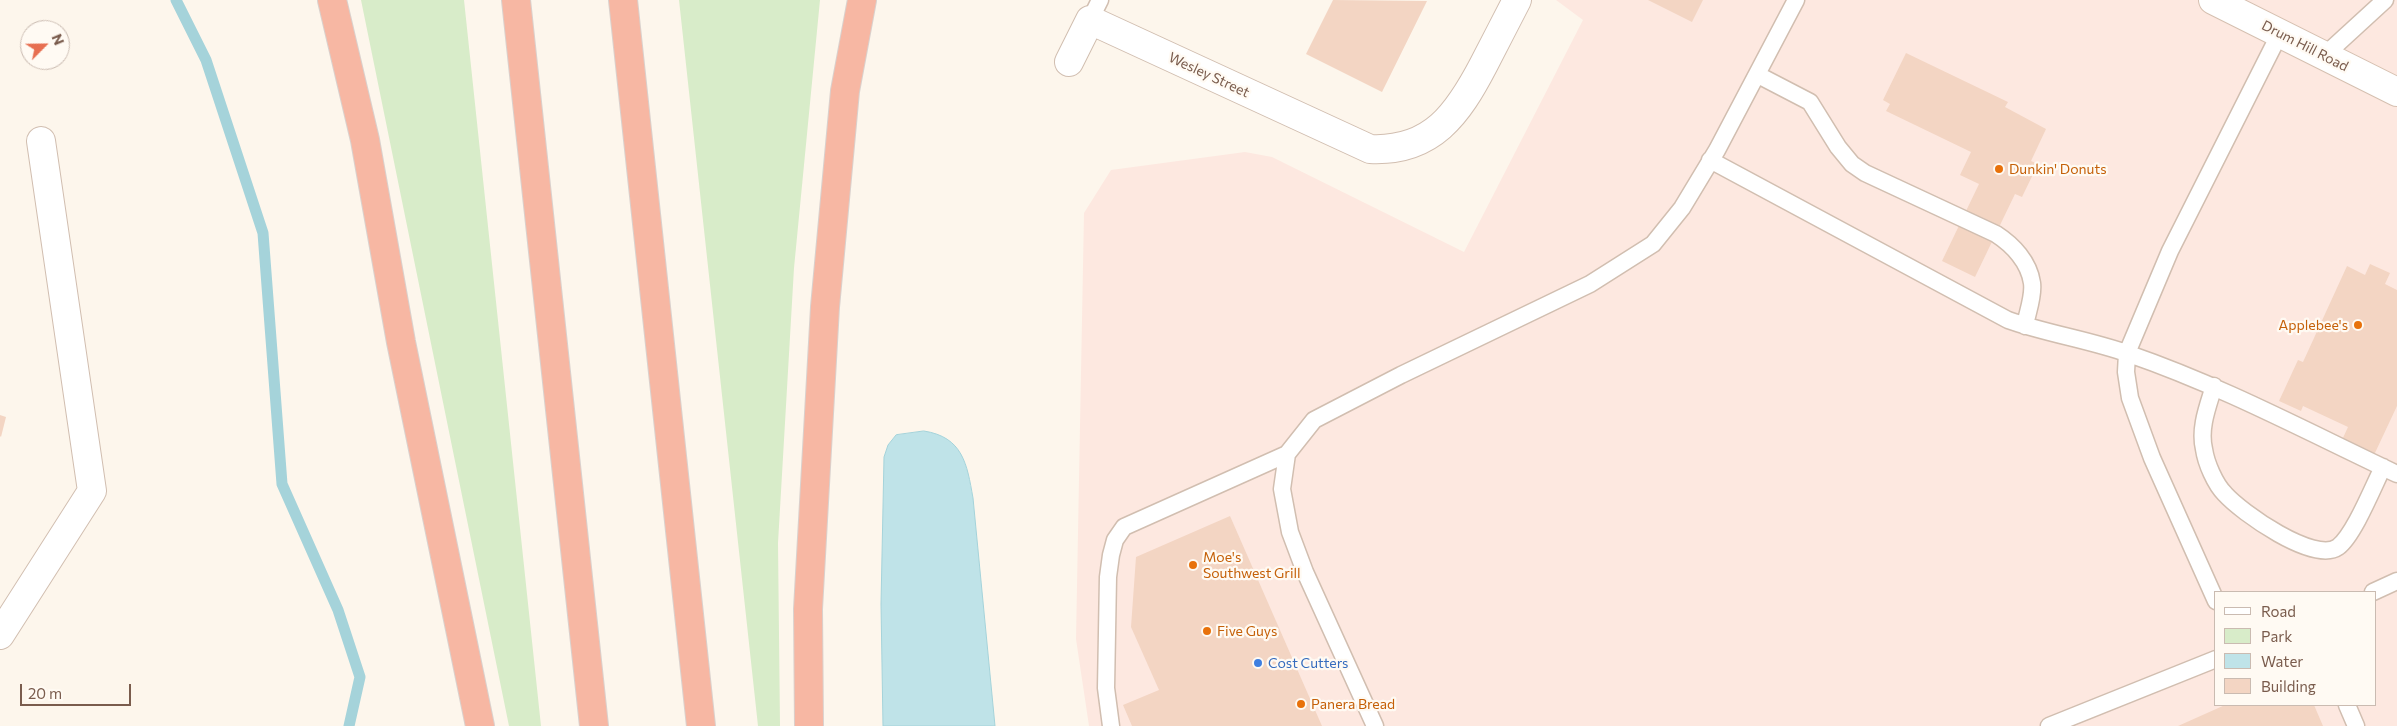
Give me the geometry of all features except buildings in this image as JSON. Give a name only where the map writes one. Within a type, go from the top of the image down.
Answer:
[{"type":"highway","points":[[332,0],[365,140],[403,352],[480,726]]},
{"type":"highway","points":[[516,0],[594,726]]},
{"type":"highway","points":[[623,0],[701,726]]},
{"type":"highway","points":[[809,726],[808,610],[825,307],[845,91],[862,0]]},
{"type":"street","name":"Wesley Street","points":[[1069,62],[1095,10],[1370,149],[1383,149],[1412,143],[1425,138],[1448,120],[1467,96],[1517,0]]},
{"type":"street","name":"Drum Hill Road","points":[[2213,0],[2397,92]]},
{"type":"street","points":[[0,635],[92,491],[41,141]]},
{"type":"lane","points":[[1111,726],[1106,688],[1108,596],[1111,554],[1115,540],[1124,527],[1287,454],[1314,420],[1401,375],[1590,284],[1653,244],[1682,208],[1758,75],[1796,0]]},
{"type":"lane","points":[[2324,55],[2384,0]]},
{"type":"lane","points":[[2214,596],[2152,458],[2130,398],[2126,372],[2127,353],[2170,251],[2280,33]]},
{"type":"lane","points":[[1758,75],[1810,102],[1838,147],[1852,164],[1865,173],[1996,234],[2013,246],[2032,284],[2025,326]]},
{"type":"lane","points":[[1710,160],[2008,320],[2127,353],[2214,386],[2390,470],[2352,530],[2337,548],[2322,550],[2301,545],[2264,525],[2224,494],[2212,473],[2203,449],[2204,421],[2214,386]]},
{"type":"lane","points":[[1287,454],[1282,489],[1290,532],[1305,572],[1375,726]]},
{"type":"lane","points":[[2374,591],[2397,581]]},
{"type":"lane","points":[[2049,726],[2214,660]]},
{"type":"lane","points":[[2347,706],[2356,726]]},
{"type":"shaded area","points":[[1556,0],[2397,0],[2397,726],[1089,726],[1076,639],[1084,213],[1111,170],[1245,152],[1272,157],[1464,252],[1583,20]]},
{"type":"green space","points":[[361,0],[464,0],[541,726],[509,726]]},
{"type":"green space","points":[[679,0],[820,0],[794,268],[778,543],[780,726],[758,726]]},
{"type":"water","points":[[924,431],[937,434],[955,446],[961,454],[968,474],[973,498],[995,726],[883,726],[881,604],[884,457],[888,445],[896,435]]},
{"type":"waterway","points":[[176,0],[206,60],[263,233],[282,484],[338,610],[360,677],[349,726]]},
{"type":"place","name":"Dunkin' Donuts","points":[[1999,169]]},
{"type":"place","name":"Applebee's","points":[[2358,325]]},
{"type":"place","name":"Moe's Southwest Grill","points":[[1193,565]]},
{"type":"place","name":"Five Guys","points":[[1207,631]]},
{"type":"place","name":"Cost Cutters","points":[[1258,663]]},
{"type":"place","name":"Panera Bread","points":[[1301,704]]}]
